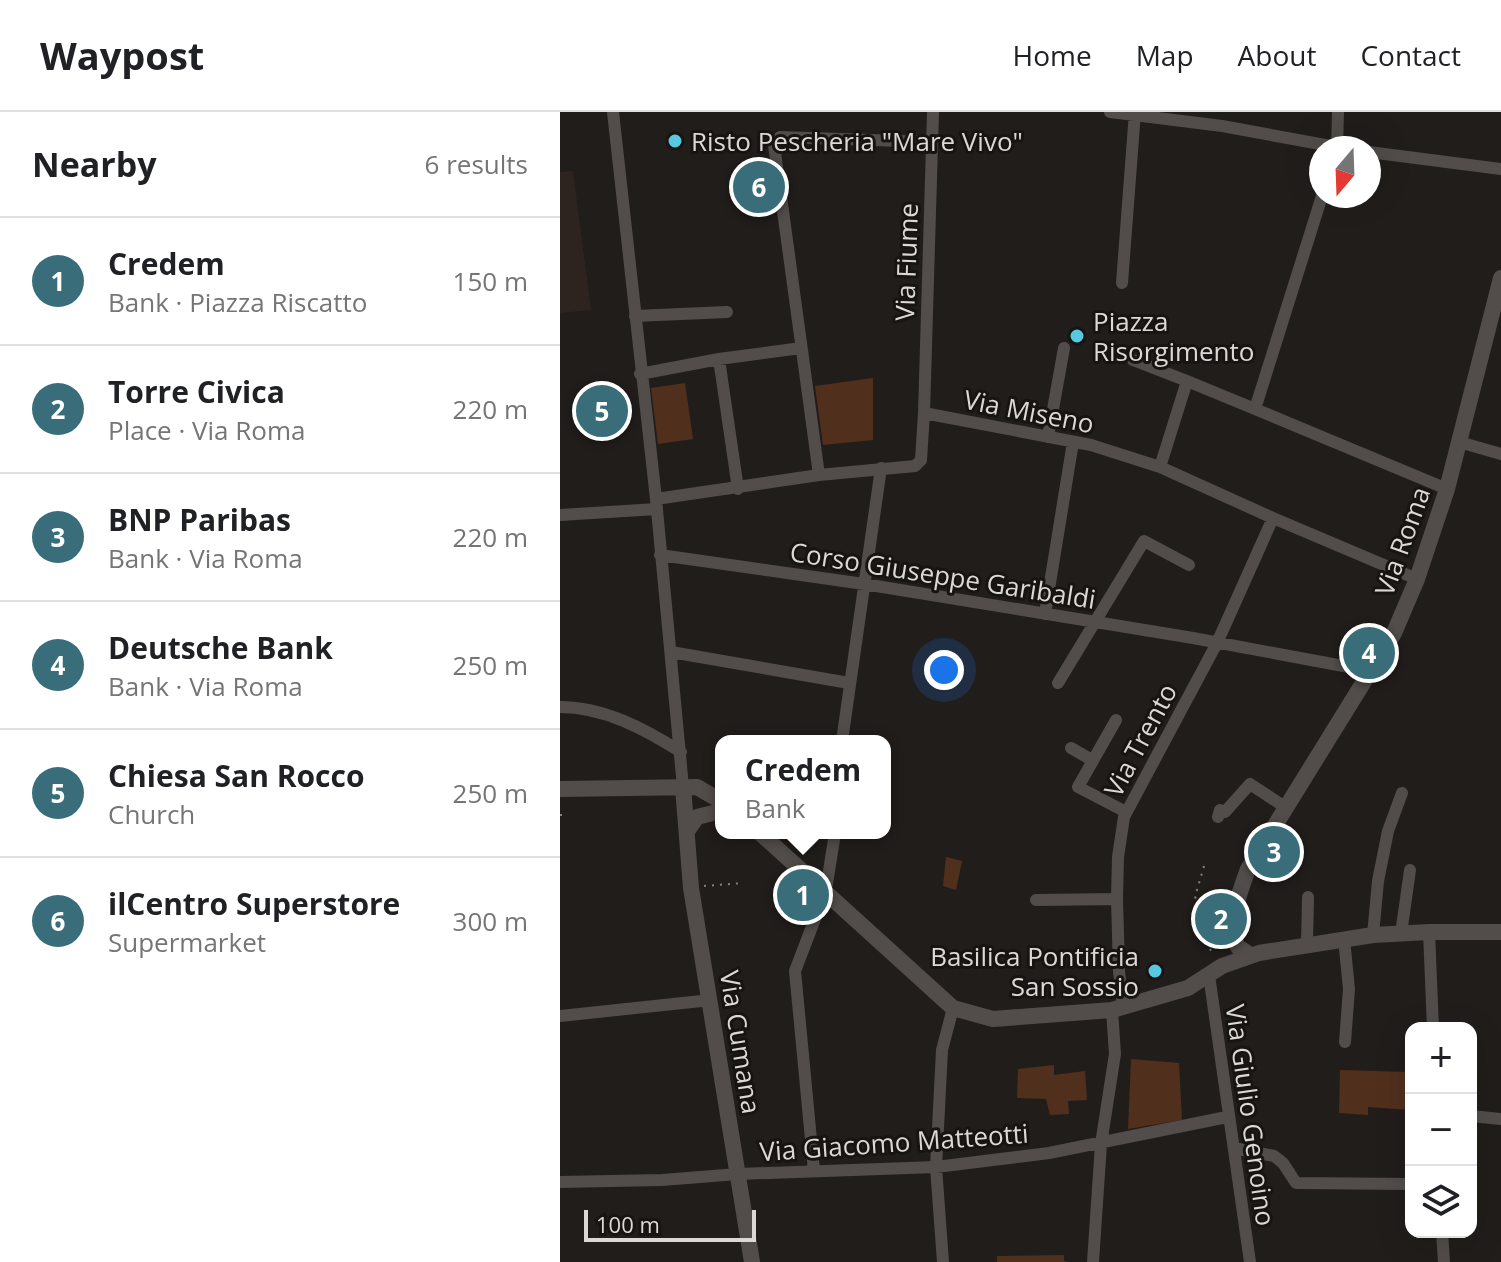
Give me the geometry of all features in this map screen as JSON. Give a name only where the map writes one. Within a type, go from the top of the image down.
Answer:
[{"type":"street","points":[[613,112],[657,504],[683,787]]},
{"type":"street","name":"Via Fiume","points":[[924,413],[933,112]]},
{"type":"street","points":[[1110,112],[1222,119],[1309,141]]},
{"type":"street","points":[[1338,112],[1339,136]]},
{"type":"street","points":[[1122,283],[1135,114]]},
{"type":"street","points":[[819,475],[774,150],[776,140],[780,137],[932,142]]},
{"type":"street","points":[[1381,154],[1501,169]]},
{"type":"street","points":[[1255,409],[1318,208]]},
{"type":"street","name":"Via Roma","points":[[1210,975],[1234,927],[1238,896],[1248,869],[1394,633],[1417,579],[1447,489],[1501,278]]},
{"type":"street","points":[[635,316],[727,312]]},
{"type":"street","points":[[640,374],[801,348]]},
{"type":"street","points":[[1048,437],[1064,348]]},
{"type":"street","points":[[719,359],[738,489]]},
{"type":"street","points":[[1133,360],[1447,489]]},
{"type":"street","points":[[1160,467],[1187,381]]},
{"type":"street","name":"Via Miseno","points":[[560,515],[657,504],[819,475],[919,464],[924,413],[1073,442],[1160,467],[1417,579]]},
{"type":"street","points":[[1045,614],[1073,442]]},
{"type":"street","points":[[1459,442],[1501,454]]},
{"type":"street","points":[[843,735],[881,468]]},
{"type":"street","name":"Via Trento","points":[[1093,1262],[1101,1144],[1115,1054],[1119,971],[1118,857],[1126,812],[1217,643],[1273,518]]},
{"type":"street","points":[[1058,683],[1144,541],[1189,565]]},
{"type":"street","name":"Corso Giuseppe Garibaldi","points":[[660,555],[864,584],[1370,671]]},
{"type":"street","points":[[671,652],[849,683]]},
{"type":"street","points":[[560,707],[581,707],[622,721],[655,735],[681,752]]},
{"type":"street","points":[[1116,720],[1078,787],[1126,812]]},
{"type":"street","points":[[1071,748],[1092,760]]},
{"type":"street","points":[[1218,817],[1220,810],[1225,812],[1250,784],[1285,807]]},
{"type":"street","name":"Via Cumana","points":[[683,787],[691,888],[752,1262]]},
{"type":"street","points":[[560,789],[697,787],[715,798]]},
{"type":"street","points":[[1373,935],[1378,881],[1388,831],[1402,793]]},
{"type":"street","points":[[688,830],[697,817],[715,812]]},
{"type":"street","points":[[767,839],[953,1008],[993,1019],[1118,1008],[1188,988],[1222,966],[1250,955],[1307,944],[1373,935],[1501,932]]},
{"type":"street","points":[[814,1171],[795,971],[826,890],[834,839]]},
{"type":"street","points":[[1401,934],[1410,870]]},
{"type":"street","points":[[1307,944],[1308,897]]},
{"type":"street","points":[[1036,900],[1117,899]]},
{"type":"street","points":[[1234,927],[1234,940],[1238,947],[1250,955]]},
{"type":"street","points":[[1429,932],[1433,1022]]},
{"type":"street","points":[[1344,939],[1349,989],[1345,1042]]},
{"type":"street","name":"Via Giulio Genoino","points":[[1210,975],[1227,1117],[1250,1262]]},
{"type":"street","points":[[560,1016],[711,1000]]},
{"type":"street","points":[[943,1262],[936,1167],[942,1050],[953,1008]]},
{"type":"street","name":"Via Giacomo Matteotti","points":[[560,1182],[936,1167],[1101,1144],[1227,1117]]},
{"type":"street","points":[[1477,1117],[1501,1119]]},
{"type":"street","points":[[1234,1148],[1274,1156],[1283,1163],[1296,1183],[1405,1184]]},
{"type":"street","points":[[1442,1238],[1444,1262]]},
{"type":"path","points":[[560,815],[567,815]]},
{"type":"path","points":[[1204,866],[1195,897],[1201,908],[1200,930],[1210,950],[1219,956]]},
{"type":"path","points":[[691,888],[743,883]]},
{"type":"shaded area","points":[[573,171],[591,310],[560,313],[560,172]]},
{"type":"shaded area","points":[[873,378],[873,440],[823,445],[815,386]]},
{"type":"shaded area","points":[[685,383],[693,439],[658,444],[651,388]]},
{"type":"shaded area","points":[[946,857],[962,861],[956,890],[943,886]]},
{"type":"shaded area","points":[[1131,1059],[1179,1063],[1182,1120],[1128,1129]]},
{"type":"shaded area","points":[[1054,1065],[1054,1075],[1085,1071],[1087,1100],[1068,1101],[1069,1114],[1050,1115],[1046,1099],[1017,1098],[1018,1069]]},
{"type":"shaded area","points":[[1340,1070],[1405,1072],[1405,1110],[1368,1107],[1368,1115],[1339,1113]]},
{"type":"shaded area","points":[[1064,1255],[1064,1261],[1068,1262],[997,1262],[997,1256]]},
{"type":"place","name":"Risto Pescheria \"Mare Vivo\"","points":[[675,141]]},
{"type":"place","name":"ilCentro Superstore","points":[[759,187]]},
{"type":"place","name":"Piazza Risorgimento","points":[[1077,336]]},
{"type":"place","name":"Chiesa San Rocco","points":[[602,411]]},
{"type":"place","name":"Deutsche Bank","points":[[1369,653]]},
{"type":"place","name":"BNP Paribas","points":[[1274,852]]},
{"type":"place","name":"Credem","points":[[803,895]]},
{"type":"place","name":"Torre Civica","points":[[1221,919]]},
{"type":"place","name":"Basilica Pontificia San Sossio","points":[[1155,971]]}]
